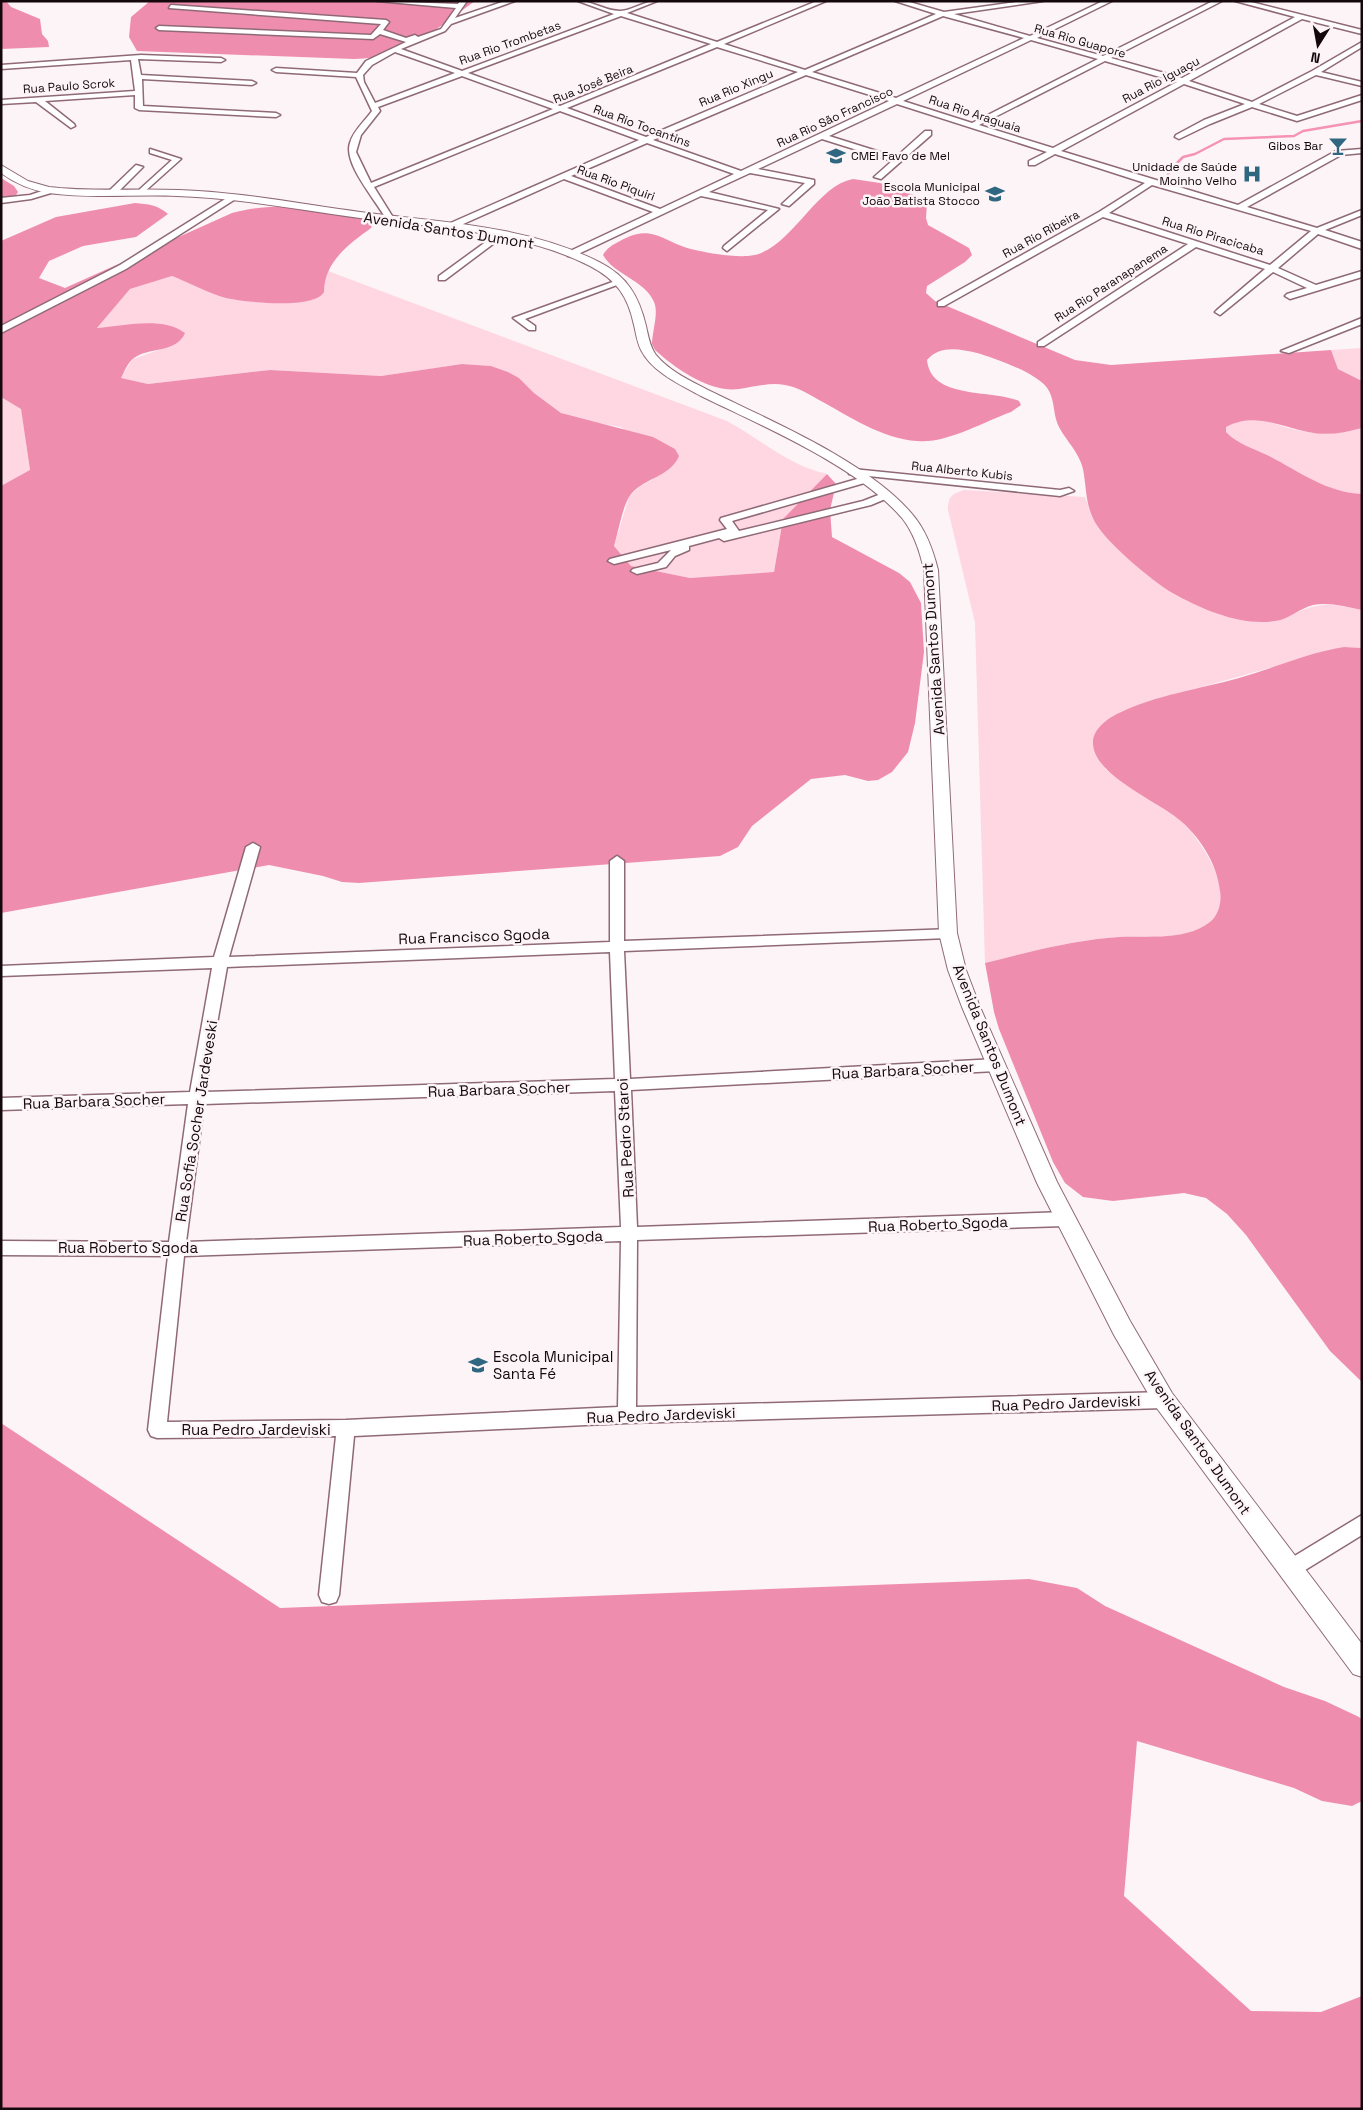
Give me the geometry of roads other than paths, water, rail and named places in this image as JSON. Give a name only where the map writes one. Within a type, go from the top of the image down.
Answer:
[{"type":"street","points":[[380,1],[462,4]]},
{"type":"street","points":[[450,22],[512,1]]},
{"type":"street","name":"Rua Rio Araguaia","points":[[581,1],[1151,182],[1359,242]]},
{"type":"street","name":"Rua Rio Trombetas","points":[[374,106],[654,1]]},
{"type":"street","name":"Rua José Beira","points":[[370,186],[823,1]]},
{"type":"street","name":"Rua Rio Guapore","points":[[898,1],[1183,81],[1297,118],[1362,96]]},
{"type":"street","name":"Rua Rio Xingu","points":[[449,227],[648,139],[942,14],[1040,1]]},
{"type":"street","name":"Rua Rio São Francisco","points":[[571,254],[1109,1]]},
{"type":"street","points":[[973,125],[1219,1]]},
{"type":"street","points":[[1238,1],[1362,32]]},
{"type":"street","points":[[392,48],[443,30],[462,4]]},
{"type":"street","points":[[171,7],[386,22],[376,34]]},
{"type":"street","name":"Rua Rio Iguaçu","points":[[1032,163],[1301,17]]},
{"type":"street","points":[[159,28],[376,34],[406,40]]},
{"type":"street","name":"Rua Rio Tocantins","points":[[376,34],[392,48],[648,139],[745,172],[811,182],[786,204]]},
{"type":"street","points":[[390,219],[384,205],[353,159],[352,150],[354,142],[376,111],[360,82],[359,75],[369,62],[406,40],[428,36]]},
{"type":"street","points":[[1179,137],[1207,122],[1255,103],[1315,73],[1362,44]]},
{"type":"street","points":[[1,67],[134,59],[221,60]]},
{"type":"street","points":[[134,59],[138,77],[139,108],[276,115]]},
{"type":"street","points":[[276,70],[359,75]]},
{"type":"street","points":[[1315,73],[1362,84]]},
{"type":"street","points":[[138,77],[252,83]]},
{"type":"street","name":"Rua Paulo Scrok","points":[[1,102],[138,93]]},
{"type":"street","points":[[37,100],[71,126]]},
{"type":"street","points":[[878,177],[928,133]]},
{"type":"street","points":[[822,136],[897,160]]},
{"type":"street","points":[[143,191],[177,159],[153,151]]},
{"type":"street","points":[[1239,208],[1339,153],[1350,151],[1362,152]]},
{"type":"street","points":[[113,192],[139,167]]},
{"type":"street","name":"Avenida Santos Dumont","points":[[1,168],[26,184],[48,190],[143,191],[233,198],[501,235],[571,254],[601,267],[621,282],[631,294],[637,309],[648,352],[658,363],[708,394],[858,476],[886,495],[908,517],[928,557],[931,570],[948,933],[957,970],[996,1065],[1064,1219],[1122,1328],[1164,1400],[1362,1665]]},
{"type":"street","name":"Rua Rio Piquiri","points":[[563,176],[660,212]]},
{"type":"street","name":"Rua Rio Ribeira","points":[[941,304],[1102,214],[1151,182]]},
{"type":"street","points":[[1,201],[31,197],[48,190]]},
{"type":"street","points":[[700,194],[775,209],[727,248]]},
{"type":"street","points":[[1,330],[122,267],[233,198]]},
{"type":"street","points":[[1220,312],[1316,231],[1362,212]]},
{"type":"street","name":"Rua Rio Piracicaba","points":[[1102,214],[1271,268],[1315,288]]},
{"type":"street","points":[[442,278],[501,235]]},
{"type":"street","name":"Rua Rio Paranapanema","points":[[1041,344],[1195,244]]},
{"type":"street","points":[[1290,296],[1362,274]]},
{"type":"street","points":[[532,328],[518,318],[621,282]]},
{"type":"street","points":[[1286,351],[1362,321]]},
{"type":"street","points":[[614,561],[734,531],[724,520],[858,476]]},
{"type":"street","name":"Rua Alberto Kubis","points":[[858,476],[1060,493],[1069,491]]},
{"type":"street","points":[[636,571],[662,565],[677,550],[867,503],[886,495]]},
{"type":"street","name":"Rua Sofia Socher Jardeveski","points":[[157,1430],[177,1249],[198,1098],[221,962],[253,847]]},
{"type":"street","name":"Rua Pedro Staroi","points":[[617,861],[617,946],[629,1235],[627,1415]]},
{"type":"street","name":"Rua Francisco Sgoda","points":[[1,971],[948,933]]},
{"type":"street","name":"Rua Barbara Socher","points":[[1,1104],[622,1085],[996,1065]]},
{"type":"street","name":"Rua Roberto Sgoda","points":[[1,1248],[43,1246],[177,1249],[1064,1219]]},
{"type":"street","name":"Rua Pedro Jardeviski","points":[[157,1430],[346,1428],[627,1415],[1164,1400]]},
{"type":"street","points":[[329,1595],[346,1428]]},
{"type":"street","points":[[1290,1568],[1362,1524]]},
{"type":"waterway","points":[[1166,178],[1171,169],[1183,157],[1195,154],[1224,139],[1294,136],[1303,131],[1362,121]]},
{"type":"place","name":"Gibos Bar","points":[[1338,146]]},
{"type":"place","name":"CMEI Favo de Mel","points":[[836,156]]},
{"type":"place","name":"Unidade de Saúde Moinho Velho","points":[[1252,174]]},
{"type":"place","name":"Escola Municipal João Batista Stocco","points":[[995,194]]},
{"type":"place","name":"Escola Municipal Santa Fé","points":[[478,1365]]}]
